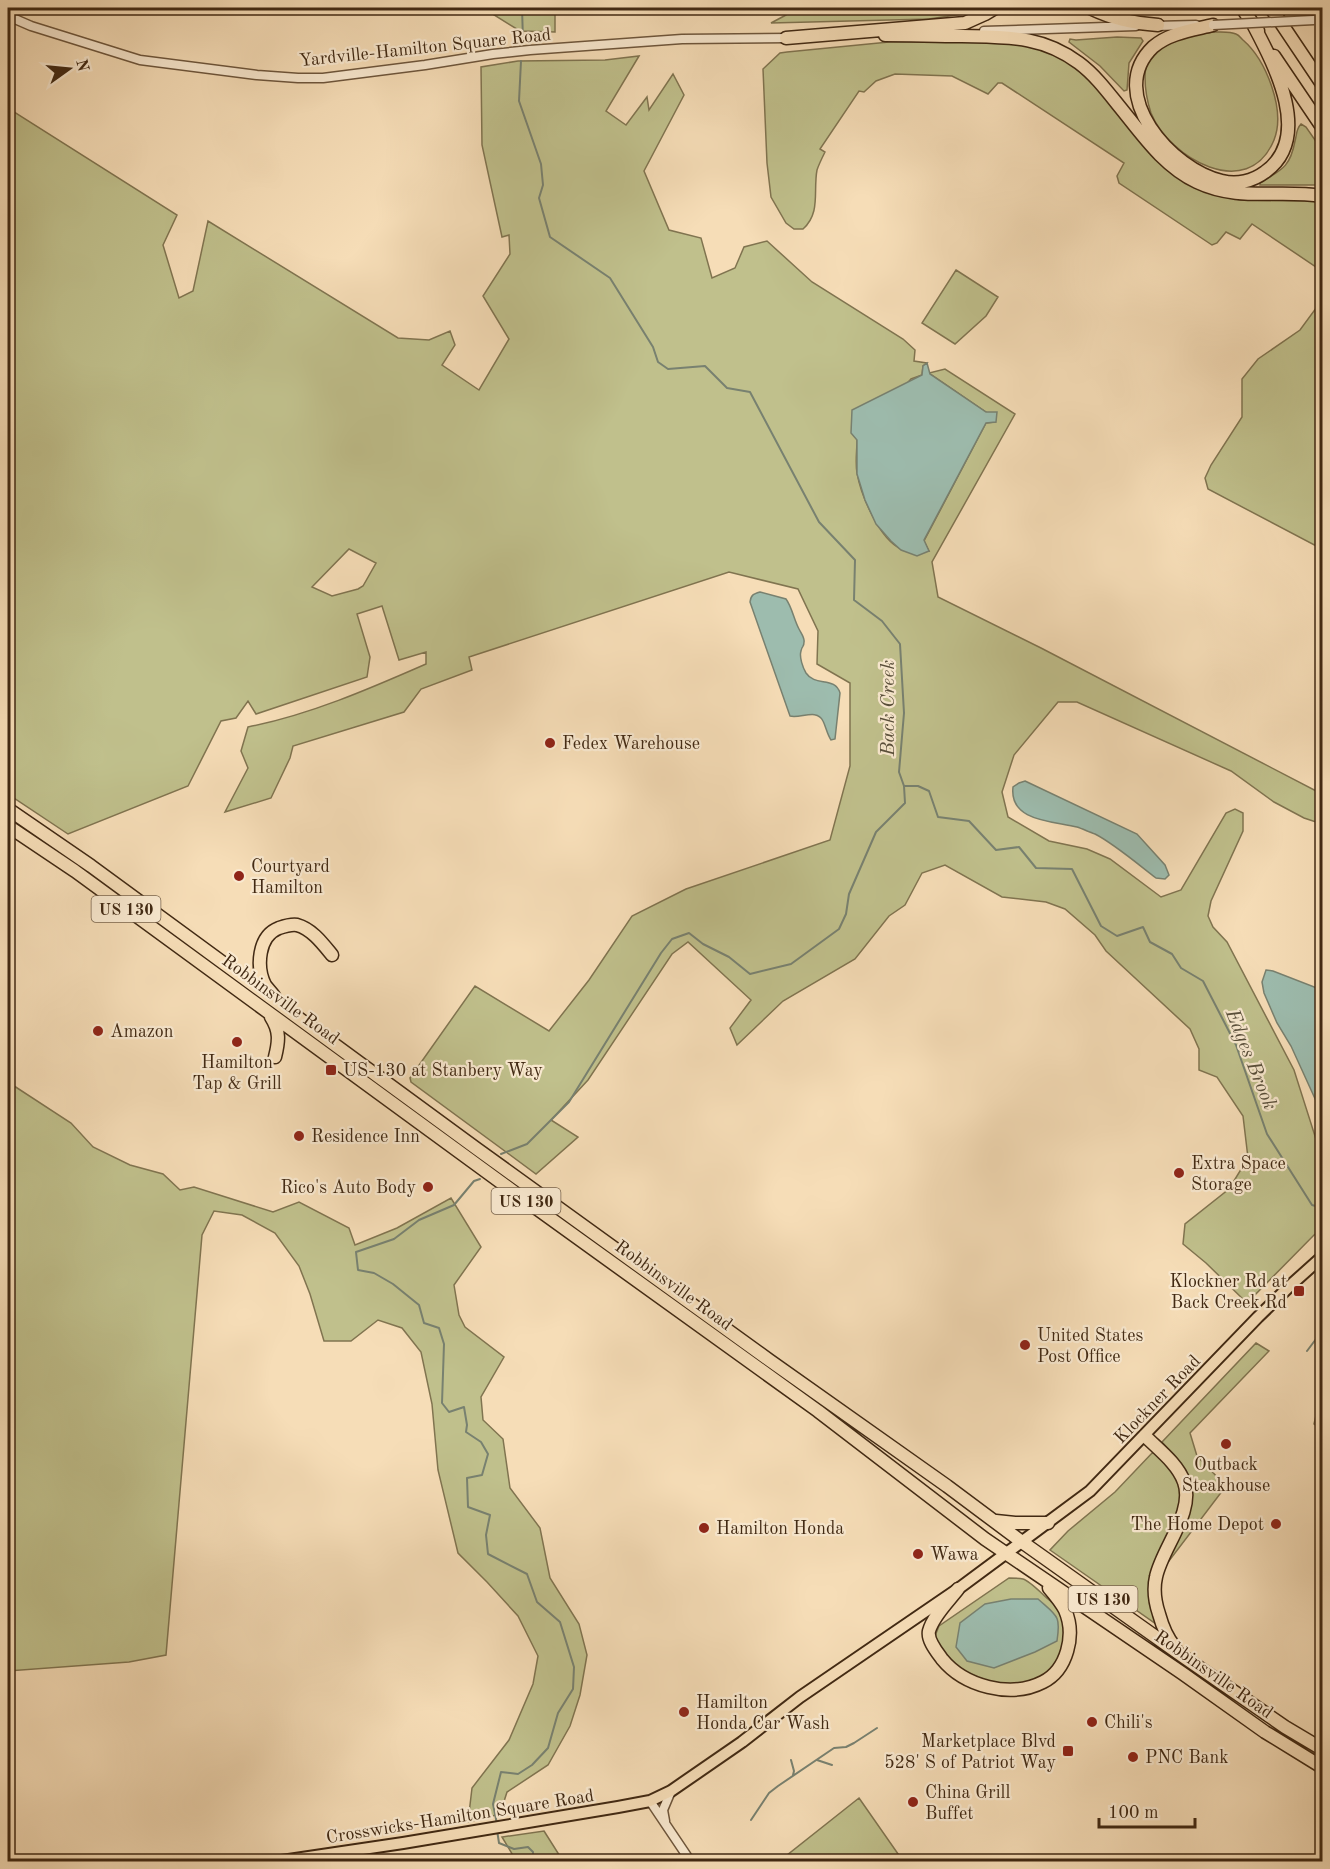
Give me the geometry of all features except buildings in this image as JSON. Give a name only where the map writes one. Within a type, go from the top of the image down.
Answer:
[{"type":"highway","points":[[786,38],[964,22],[995,8]]},
{"type":"highway","points":[[1090,8],[1130,23],[1158,26]]},
{"type":"highway","points":[[1242,8],[1323,127]]},
{"type":"highway","points":[[1271,8],[1323,84]]},
{"type":"highway","points":[[1213,25],[1168,37],[1153,48],[1142,62],[1139,71],[1138,100],[1147,122],[1175,156],[1214,179],[1233,183],[1251,180],[1268,170],[1280,156],[1288,136],[1285,100],[1271,60],[1254,26]]},
{"type":"highway","points":[[885,35],[1015,37],[1042,43],[1069,56],[1090,73],[1161,156],[1195,181],[1214,189],[1236,194],[1323,196]]},
{"type":"highway","points":[[1291,37],[1323,76]]},
{"type":"highway","name":"Robbinsville Road","points":[[8,809],[1022,1542],[1285,1727],[1323,1749]]},
{"type":"highway","name":"Robbinsville Road","points":[[8,826],[35,843],[818,1411],[940,1506],[1265,1732],[1323,1767]]},
{"type":"highway","points":[[35,843],[72,862],[83,861]]},
{"type":"highway","points":[[280,1004],[265,984],[260,960],[263,944],[273,930],[289,925],[303,928],[317,938],[332,956]]},
{"type":"highway","points":[[269,1013],[279,1033],[275,1057]]},
{"type":"highway","points":[[719,1340],[733,1345],[758,1360],[770,1360]]},
{"type":"highway","points":[[1145,1436],[1177,1469],[1184,1482],[1186,1497],[1183,1515],[1161,1561],[1155,1580],[1155,1600],[1162,1625],[1172,1644],[1184,1657]]},
{"type":"highway","points":[[994,1521],[1048,1523]]},
{"type":"highway","points":[[958,1589],[935,1619],[929,1631],[929,1637],[935,1650],[946,1663],[967,1679],[996,1689],[1031,1686],[1044,1682],[1063,1663],[1070,1631],[1064,1608],[1036,1574]]},
{"type":"main road","name":"Klockner Road","points":[[1006,1553],[1090,1491],[1272,1304],[1323,1257]]},
{"type":"main road","points":[[958,1589],[1006,1553]]},
{"type":"main road","name":"Crosswicks-Hamilton Square Road","points":[[275,1862],[504,1827],[650,1801],[697,1774],[800,1697],[958,1589]]},
{"type":"street","name":"Yardville-Hamilton Square Road","points":[[8,16],[31,26],[140,60],[246,74],[298,78],[323,78],[510,52],[682,39],[1213,25],[1320,19]]},
{"type":"street","points":[[669,1829],[663,1810],[671,1791]]},
{"type":"street","points":[[650,1801],[691,1862]]},
{"type":"street","points":[[634,1805],[649,1809],[660,1818]]},
{"type":"green space","points":[[483,8],[555,8],[555,32],[520,31]]},
{"type":"green space","points":[[784,8],[983,8],[976,12],[929,19],[771,23],[786,15]]},
{"type":"green space","points":[[1106,8],[1220,8],[1148,12]]},
{"type":"green space","points":[[1213,32],[1237,34],[1251,49],[1266,73],[1276,100],[1277,128],[1274,140],[1262,159],[1246,169],[1228,171],[1210,167],[1191,158],[1160,130],[1148,104],[1145,73],[1154,52],[1167,42],[1186,36]]},
{"type":"green space","points":[[1141,38],[1143,41],[1129,63],[1127,90],[1124,91],[1100,66],[1069,42],[1070,39]]},
{"type":"green space","points":[[889,42],[1015,42],[1043,47],[1073,65],[1211,193],[1240,200],[1322,201],[1322,271],[1252,224],[1240,239],[1226,232],[1217,243],[1212,245],[1119,183],[1117,176],[1124,163],[1002,83],[998,83],[988,94],[952,76],[895,74],[876,81],[864,92],[859,91],[820,149],[825,152],[817,170],[814,209],[809,223],[803,229],[794,229],[786,223],[771,197],[767,163],[763,69],[780,53]]},
{"type":"green space","points":[[639,56],[606,111],[626,125],[647,97],[649,110],[673,74],[684,95],[644,171],[669,230],[701,238],[712,278],[735,268],[744,247],[767,241],[812,282],[903,339],[915,350],[914,361],[927,363],[923,366],[922,375],[911,379],[857,440],[856,469],[862,493],[878,526],[893,544],[907,551],[929,551],[924,541],[986,423],[995,422],[986,412],[929,373],[945,369],[1015,414],[932,562],[938,597],[1322,794],[1322,824],[1304,818],[1274,802],[1231,771],[1077,702],[1058,702],[1014,755],[1002,792],[1008,817],[1049,841],[1087,849],[1110,859],[1161,897],[1181,890],[1226,813],[1235,809],[1243,813],[1243,831],[1211,901],[1208,916],[1213,927],[1227,942],[1294,1070],[1322,1158],[1322,1230],[1314,1235],[1247,1303],[1183,1244],[1185,1224],[1229,1189],[1248,1158],[1243,1116],[1217,1077],[1199,1070],[1199,1049],[1190,1029],[1106,951],[1095,935],[1065,909],[1046,902],[1002,897],[945,865],[922,873],[905,905],[889,916],[855,959],[783,1001],[737,1045],[730,1028],[751,1000],[688,942],[672,954],[588,1080],[551,1120],[578,1137],[536,1174],[411,1082],[410,1078],[475,986],[549,1031],[589,980],[632,916],[686,889],[830,840],[850,766],[850,683],[817,664],[818,631],[798,589],[729,572],[469,657],[472,670],[421,689],[404,712],[293,746],[290,758],[271,798],[225,812],[248,768],[241,751],[248,727],[294,716],[361,692],[426,664],[426,652],[399,660],[382,606],[357,614],[370,657],[367,677],[256,714],[248,701],[236,718],[221,721],[188,786],[68,834],[8,794],[8,108],[177,215],[163,245],[179,298],[193,291],[208,221],[398,338],[429,340],[450,331],[455,345],[442,365],[479,390],[509,339],[483,296],[510,254],[509,235],[502,237],[482,145],[481,67],[518,61],[605,60]],"holes":[[[349,549],[376,563],[363,586],[358,589],[332,596],[312,587]]]},
{"type":"green space","points":[[1301,124],[1306,127],[1322,150],[1322,185],[1260,185],[1287,163]]},
{"type":"green space","points":[[956,270],[998,297],[986,316],[955,344],[922,323]]},
{"type":"green space","points":[[1322,300],[1322,549],[1208,489],[1205,478],[1242,417],[1242,379],[1258,359],[1300,330]]},
{"type":"green space","points":[[8,1082],[71,1123],[93,1147],[130,1165],[163,1174],[180,1190],[194,1187],[273,1212],[299,1202],[349,1228],[355,1245],[397,1228],[451,1198],[481,1247],[454,1285],[459,1315],[465,1327],[504,1357],[481,1397],[483,1420],[503,1439],[510,1488],[540,1528],[550,1578],[579,1624],[587,1655],[580,1695],[570,1726],[548,1765],[507,1792],[500,1814],[468,1822],[472,1788],[509,1740],[533,1684],[538,1656],[518,1616],[458,1553],[438,1470],[432,1404],[421,1352],[402,1328],[378,1320],[351,1341],[324,1341],[299,1266],[275,1233],[242,1215],[214,1211],[202,1235],[166,1655],[129,1662],[8,1671]]},
{"type":"green space","points":[[1256,1343],[1269,1351],[1190,1433],[1197,1456],[1223,1483],[1223,1490],[1169,1561],[1167,1555],[1191,1489],[1186,1471],[1162,1442]]},
{"type":"green space","points":[[1322,1391],[1322,1430],[1314,1424]]},
{"type":"green space","points":[[1153,1452],[1176,1475],[1181,1489],[1181,1504],[1162,1548],[1159,1626],[1050,1550],[1068,1531],[1115,1492]]},
{"type":"green space","points":[[1009,1578],[1026,1580],[1053,1603],[1063,1616],[1065,1639],[1057,1662],[1043,1676],[1024,1684],[1003,1685],[982,1680],[962,1670],[946,1655],[935,1636],[939,1626]]},
{"type":"green space","points":[[859,1798],[903,1861],[770,1861],[787,1855]]},
{"type":"green space","points":[[544,1831],[563,1861],[515,1861],[502,1837]]},
{"type":"shaded area","points":[[927,363],[930,374],[986,412],[997,412],[996,422],[986,423],[924,540],[929,551],[917,556],[901,550],[891,541],[876,524],[865,500],[857,474],[857,440],[851,433],[852,410],[922,375],[923,366]]},
{"type":"shaded area","points":[[760,592],[786,599],[804,639],[801,656],[806,673],[814,680],[834,685],[840,693],[835,739],[831,740],[823,721],[817,715],[790,716],[750,602],[753,595]]},
{"type":"shaded area","points":[[1025,781],[1137,834],[1165,865],[1169,875],[1165,879],[1156,878],[1118,848],[1095,834],[1077,827],[1035,818],[1025,813],[1014,799],[1013,787]]},
{"type":"shaded area","points":[[1266,970],[1322,990],[1322,1114],[1264,993],[1262,982]]},
{"type":"shaded area","points":[[1011,1599],[1038,1599],[1050,1609],[1058,1621],[1057,1641],[994,1668],[967,1661],[956,1647],[960,1623],[985,1604]]},
{"type":"waterway","name":"Back Creek","points":[[522,8],[523,40]]},
{"type":"waterway","name":"Back Creek","points":[[501,1154],[527,1144],[569,1102],[661,953],[672,939],[689,933],[703,944],[729,957],[750,974],[791,964],[839,929],[846,914],[849,894],[876,832],[905,803],[904,786],[899,772],[904,713],[900,644],[882,621],[854,600],[855,560],[819,522],[750,392],[727,388],[705,366],[668,369],[658,362],[653,347],[610,278],[550,237],[539,198],[543,185],[541,164],[519,101],[521,61]]},
{"type":"waterway","name":"Edges Brook","points":[[904,786],[918,786],[929,791],[938,817],[969,821],[996,850],[1019,847],[1036,868],[1072,869],[1101,926],[1117,936],[1143,927],[1150,942],[1172,954],[1181,968],[1203,981],[1236,1045],[1267,1134],[1312,1205],[1322,1208]]},
{"type":"waterway","name":"Back Creek","points":[[480,1179],[474,1181],[454,1205],[419,1220],[394,1239],[356,1252],[358,1270],[374,1273],[393,1284],[419,1305],[424,1323],[439,1328],[444,1344],[442,1403],[449,1412],[464,1407],[466,1432],[481,1442],[488,1454],[482,1475],[467,1478],[468,1507],[490,1515],[486,1535],[488,1554],[527,1574],[537,1602],[560,1622],[574,1667],[573,1689],[558,1713],[548,1748],[532,1765],[518,1774],[501,1772],[493,1804],[497,1824]]},
{"type":"waterway","points":[[1307,1351],[1316,1339],[1322,1324]]},
{"type":"waterway","points":[[751,1820],[769,1793],[778,1786],[834,1748],[846,1747],[877,1728]]},
{"type":"waterway","points":[[791,1760],[793,1775]]},
{"type":"waterway","points":[[817,1760],[832,1765]]},
{"type":"waterway","name":"Back Creek","points":[[497,1830],[499,1843],[514,1849],[528,1847],[533,1852],[533,1862]]},
{"type":"place","name":"Fedex Warehouse","points":[[550,743]]},
{"type":"place","name":"Courtyard Hamilton","points":[[239,876]]},
{"type":"place","name":"Amazon","points":[[98,1031]]},
{"type":"place","name":"Hamilton Tap & Grill","points":[[237,1042]]},
{"type":"place","name":"US-130 at Stanbery Way","points":[[331,1070]]},
{"type":"place","name":"Residence Inn","points":[[299,1136]]},
{"type":"place","name":"Extra Space Storage","points":[[1179,1173]]},
{"type":"place","name":"Rico's Auto Body","points":[[428,1187]]},
{"type":"place","name":"Klockner Rd at Back Creek Rd","points":[[1299,1291]]},
{"type":"place","name":"United States Post Office","points":[[1025,1345]]},
{"type":"place","name":"Outback Steakhouse","points":[[1226,1444]]},
{"type":"place","name":"The Home Depot","points":[[1276,1524]]},
{"type":"place","name":"Hamilton Honda","points":[[704,1528]]},
{"type":"place","name":"Wawa","points":[[918,1554]]},
{"type":"place","name":"Hamilton Honda Car Wash","points":[[684,1712]]},
{"type":"place","name":"Chili's","points":[[1092,1722]]},
{"type":"place","name":"Marketplace Blvd 528' S of Patriot Way","points":[[1068,1751]]},
{"type":"place","name":"PNC Bank","points":[[1133,1757]]},
{"type":"place","name":"China Grill Buffet","points":[[913,1802]]}]
